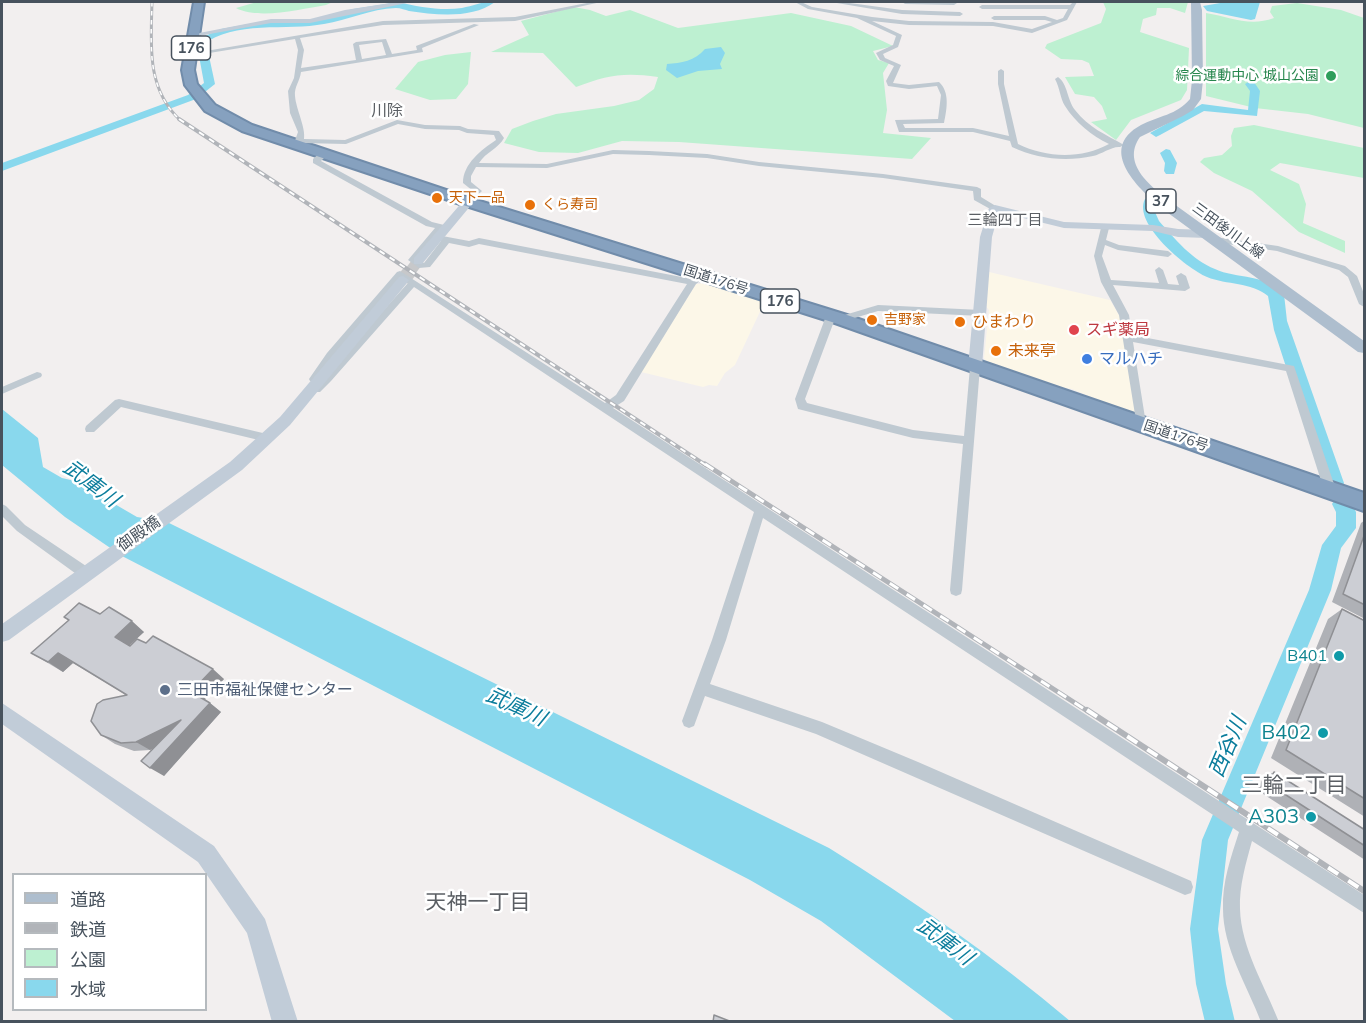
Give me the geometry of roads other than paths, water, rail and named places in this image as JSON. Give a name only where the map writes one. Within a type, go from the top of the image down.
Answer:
[{"type":"highway","name":"国道176号","points":[[198,2],[193,34],[198,53],[188,70],[191,85],[210,108],[235,122],[468,202],[604,243],[697,279],[836,318],[1365,502]]},
{"type":"main road","points":[[1120,145],[1137,132],[1187,109],[1195,99],[1199,35],[1196,2]]},
{"type":"main road","name":"三田後川上線","points":[[1120,145],[1133,175],[1143,187],[1365,348]]},
{"type":"street","points":[[193,34],[271,21],[310,21],[408,2]]},
{"type":"street","points":[[198,53],[398,21],[515,19],[598,2]]},
{"type":"street","points":[[798,2],[810,8],[859,17],[909,23],[993,24],[1032,31],[1058,22],[1070,14],[1074,4],[980,4],[993,24]]},
{"type":"street","points":[[834,2],[902,12],[960,14]]},
{"type":"street","points":[[859,17],[873,2]]},
{"type":"street","points":[[905,2],[954,2],[967,25]]},
{"type":"street","points":[[359,26],[360,10]]},
{"type":"street","points":[[859,17],[899,35],[896,46],[879,53],[882,59],[898,66],[889,81],[890,85],[909,87],[939,84],[944,95],[941,121],[898,122],[902,130],[973,130],[1012,139]]},
{"type":"street","points":[[988,18],[1046,18],[1058,22]]},
{"type":"street","points":[[297,71],[421,51],[418,47],[484,21]]},
{"type":"street","points":[[297,37],[302,50],[297,61],[297,71],[291,91],[295,118],[300,125],[298,142],[346,142],[397,122],[425,127],[460,128],[467,132],[490,132],[499,135],[499,141],[482,153],[465,179],[478,191],[418,261]]},
{"type":"street","points":[[359,61],[356,44],[384,40],[390,56]]},
{"type":"street","points":[[1000,71],[1015,146],[1022,150],[1058,155],[1088,156],[1120,145]]},
{"type":"street","points":[[1058,79],[1063,85],[1068,105],[1076,114],[1120,145]]},
{"type":"street","points":[[473,165],[547,166],[613,152],[707,156],[759,165],[883,176],[976,189],[977,198],[995,208],[1056,223],[1105,228],[1153,228],[1278,249],[1342,268],[1352,276],[1365,304]]},
{"type":"street","points":[[326,153],[316,161],[442,233],[469,243],[488,243],[697,279],[620,398],[605,409]]},
{"type":"street","points":[[956,590],[981,313],[979,302],[986,237],[995,208]]},
{"type":"street","points":[[1105,228],[1098,256],[1106,282],[1124,315],[1141,424]]},
{"type":"street","points":[[1101,241],[1118,247],[1168,254]]},
{"type":"street","points":[[1158,270],[1164,286]]},
{"type":"street","points":[[1106,282],[1185,288],[1181,276]]},
{"type":"street","points":[[405,279],[1365,905]]},
{"type":"street","name":"御殿橋","points":[[2,634],[84,572],[236,466],[267,438],[308,395],[405,279]]},
{"type":"street","points":[[968,441],[913,434],[802,406],[800,399],[836,318],[878,308],[981,313]]},
{"type":"street","points":[[1129,338],[1290,368],[1330,490]]},
{"type":"street","points":[[2,391],[37,375]]},
{"type":"street","points":[[90,429],[120,403],[267,438]]},
{"type":"street","points":[[2,509],[21,528],[84,572]]},
{"type":"street","points":[[688,721],[719,640],[760,510]]},
{"type":"street","points":[[701,688],[817,727],[1185,887]]},
{"type":"street","points":[[2,713],[206,854],[257,927],[285,1022]]},
{"type":"street","points":[[1248,828],[1238,861],[1231,911],[1241,953],[1270,1022]]},
{"type":"water","points":[[1226,2],[1260,2],[1255,19],[1251,20],[1207,11],[1203,6]]},
{"type":"water","points":[[721,47],[725,53],[720,64],[722,69],[698,71],[677,78],[666,70],[667,64],[688,61],[705,49]]},
{"type":"water","name":"武庫川","points":[[2,409],[38,438],[43,467],[62,478],[75,481],[137,517],[167,522],[829,848],[952,930],[1070,1021],[955,1021],[821,921],[750,880],[122,556],[65,517],[2,465]]},
{"type":"water","points":[[1198,980],[1218,986],[1225,1021],[1210,1021]]},
{"type":"waterway","points":[[2,167],[192,97],[210,84],[204,56],[198,45],[201,41],[221,32],[272,23],[309,24],[327,21],[353,12],[399,5],[408,8],[462,11],[490,2]]},
{"type":"waterway","name":"西谷川","points":[[1156,133],[1202,107],[1253,114],[1255,91],[1250,84]]},
{"type":"waterway","name":"西谷川","points":[[1166,153],[1171,163],[1170,171]]},
{"type":"waterway","name":"西谷川","points":[[1150,202],[1149,212],[1154,223],[1195,264],[1210,273],[1263,286],[1276,294],[1277,312],[1282,330],[1323,454],[1335,483]]},
{"type":"waterway","name":"西谷川","points":[[1220,1022],[1211,984],[1204,929],[1215,840],[1320,590],[1332,545],[1346,528],[1346,512],[1342,504]]},
{"type":"tunnel","points":[[409,273],[418,261]]},
{"type":"tunnel","points":[[403,280],[410,271]]},
{"type":"railway","points":[[152,2],[151,50],[156,80],[169,108],[179,119]]},
{"type":"railway","points":[[179,119],[707,466]]},
{"type":"railway","points":[[705,464],[1089,712]]},
{"type":"railway","points":[[1087,710],[1364,891]]},
{"type":"place","name":"綜合運動中心 城山公園","points":[[1331,76]]},
{"type":"place","name":"天下一品","points":[[437,198]]},
{"type":"place","name":"くら寿司","points":[[530,205]]},
{"type":"place","name":"吉野家","points":[[872,320]]},
{"type":"place","name":"ひまわり","points":[[960,322]]},
{"type":"place","name":"スギ薬局","points":[[1074,330]]},
{"type":"place","name":"未来亭","points":[[996,351]]},
{"type":"place","name":"マルハチ","points":[[1087,359]]},
{"type":"place","name":"B401","points":[[1339,656]]},
{"type":"place","name":"三田市福祉保健センター","points":[[165,690]]},
{"type":"place","name":"B402","points":[[1323,733]]},
{"type":"place","name":"A303","points":[[1311,817]]},
{"type":"district","name":"川除","points":[[387,111]]},
{"type":"district","name":"三輪四丁目","points":[[1005,220]]},
{"type":"district","name":"三輪二丁目","points":[[1294,786]]},
{"type":"district","name":"天神一丁目","points":[[478,903]]}]
